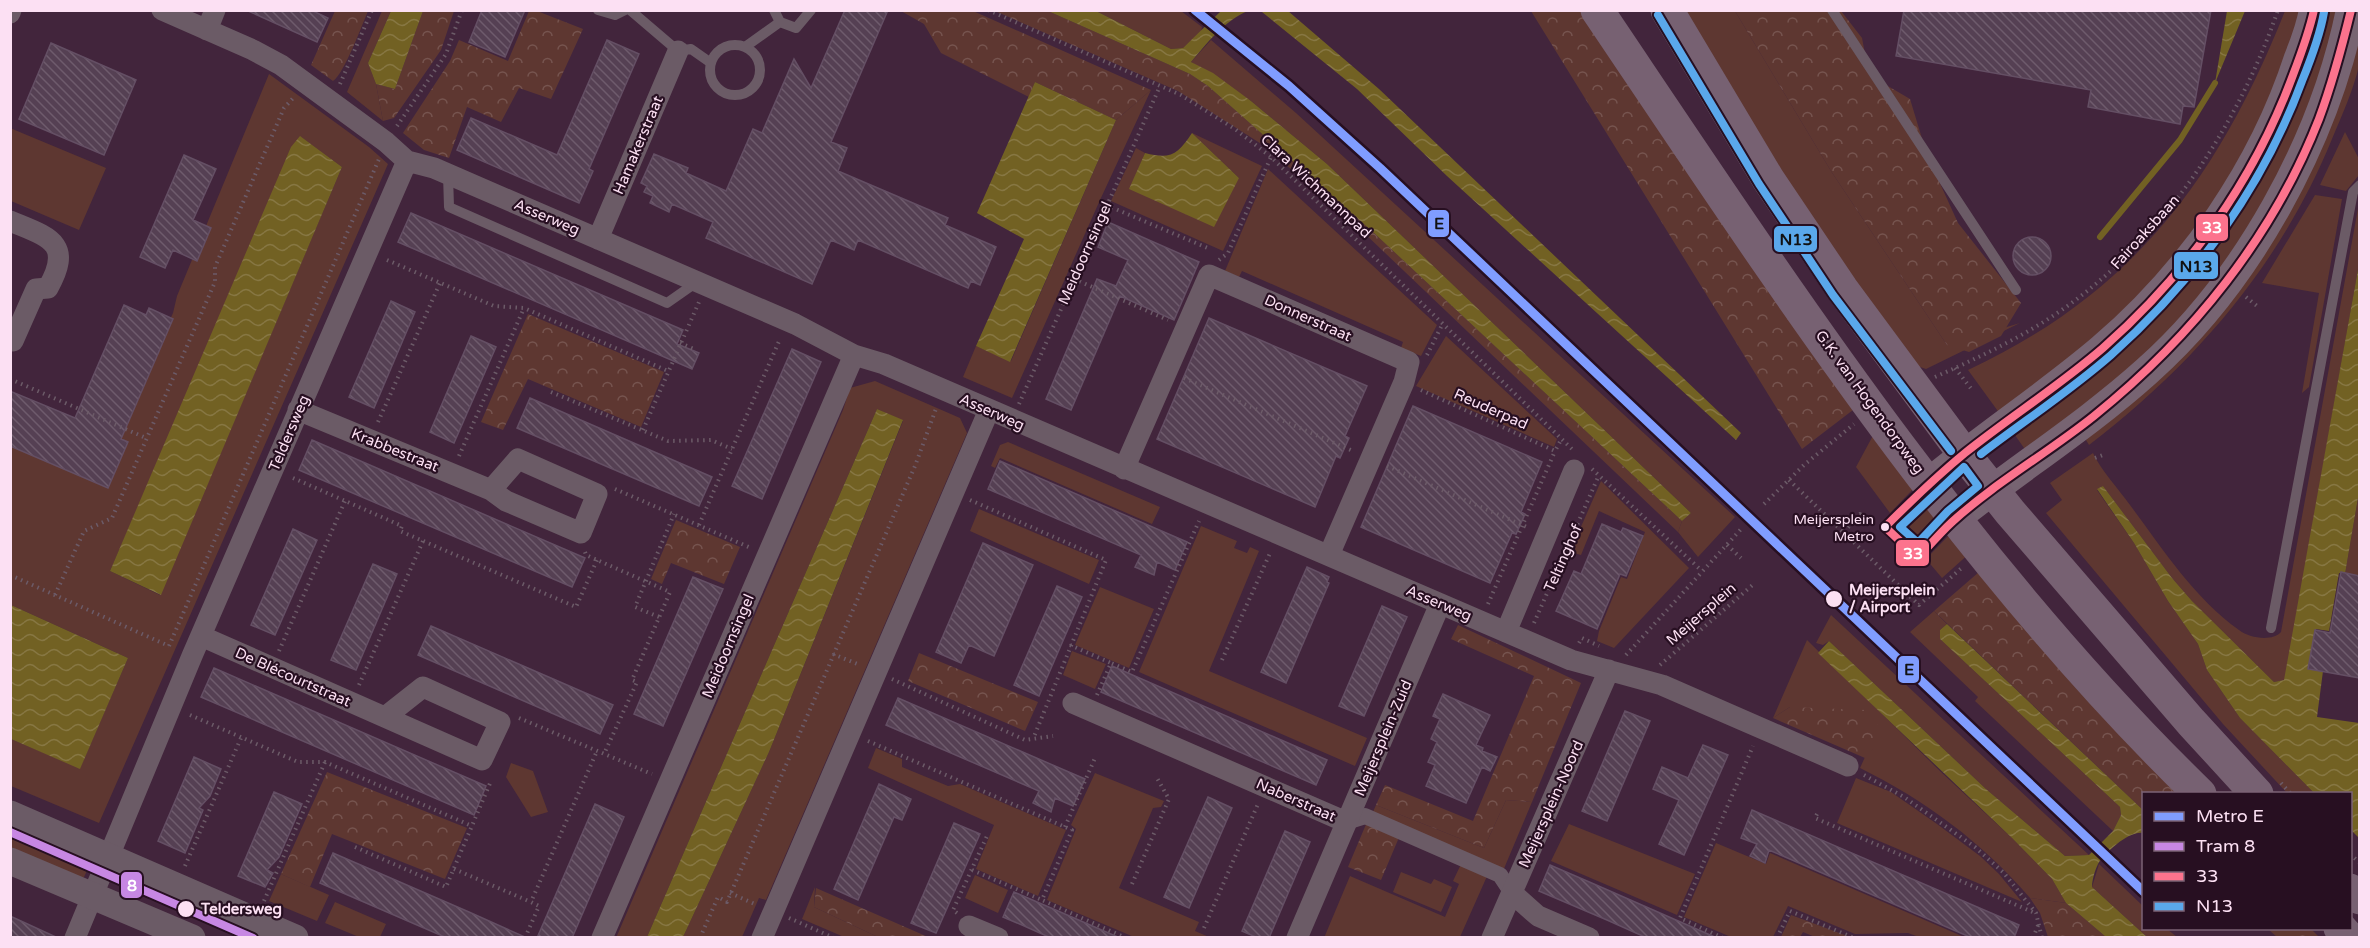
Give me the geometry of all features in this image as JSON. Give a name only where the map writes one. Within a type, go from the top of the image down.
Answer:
[{"type":"main road","name":"G.K. van Hogendorpweg","points":[[1597,10],[1734,213],[1873,410],[1929,483],[2042,624],[2160,755],[2198,792]]},
{"type":"main road","points":[[1666,10],[1768,179],[1842,289],[1964,454],[2010,512],[2191,722],[2255,792]]},
{"type":"main road","points":[[1929,483],[2103,348],[2179,271],[2215,223],[2258,156],[2289,88],[2314,10]]},
{"type":"main road","points":[[1956,518],[1993,489],[2030,465],[2148,370],[2179,338],[2234,273],[2273,213],[2297,168],[2326,98],[2346,36],[2351,10]]},
{"type":"street","name":"Asserweg","points":[[162,10],[253,50],[281,65],[386,142],[407,161],[448,174],[788,321],[854,355],[884,364],[1570,660],[1662,685],[1760,730],[1848,766]]},
{"type":"street","points":[[207,30],[215,10]]},
{"type":"street","name":"Hamakerstraat","points":[[598,239],[678,51]]},
{"type":"street","name":"Teldersweg","points":[[75,938],[192,656],[407,161]]},
{"type":"street","points":[[10,221],[46,236],[57,247],[59,256],[56,274],[48,288],[36,289],[13,341]]},
{"type":"street","points":[[1124,469],[1209,275]]},
{"type":"street","name":"Donnerstraat","points":[[1209,275],[1406,372]]},
{"type":"street","name":"Meidoornsingel","points":[[602,938],[854,355]]},
{"type":"street","points":[[1329,555],[1406,372]]},
{"type":"street","name":"Krabbestraat","points":[[298,410],[491,490],[507,501],[581,532],[597,494]]},
{"type":"street","points":[[762,938],[989,410]]},
{"type":"street","points":[[491,490],[519,459],[597,494]]},
{"type":"street","name":"Teltinghof","points":[[1506,632],[1574,461]]},
{"type":"street","name":"Meijersplein-Zuid","points":[[1297,938],[1440,604]]},
{"type":"street","name":"De Blécourtstraat","points":[[201,636],[482,760],[500,722]]},
{"type":"street","name":"Meijersplein-Noord","points":[[1492,938],[1609,670]]},
{"type":"street","points":[[385,717],[423,687],[500,722]]},
{"type":"street","name":"Naberstraat","points":[[1082,706],[1346,822],[1365,816],[1500,876],[1512,893]]},
{"type":"street","points":[[10,814],[295,938]]},
{"type":"street","points":[[10,861],[192,938]]},
{"type":"street","points":[[1512,893],[1538,916],[1589,938]]},
{"type":"street","points":[[969,926],[998,938]]},
{"type":"lane","points":[[598,10],[615,15],[625,10]]},
{"type":"lane","points":[[630,10],[678,51],[691,49],[711,63]]},
{"type":"lane","points":[[774,10],[780,22],[796,28],[811,10]]},
{"type":"lane","points":[[1836,13],[2016,290]]},
{"type":"lane","points":[[745,47],[780,22]]},
{"type":"lane","points":[[735,45],[745,47],[754,54],[760,64],[760,76],[755,87],[746,94],[734,96],[723,93],[714,85],[710,74],[711,63],[716,54],[725,47],[735,45]]},
{"type":"lane","points":[[448,174],[449,207],[667,303],[702,284]]},
{"type":"lane","points":[[2271,628],[2353,192],[2360,185]]},
{"type":"lane","points":[[1929,483],[1885,527],[1918,558],[1956,518]]},
{"type":"path","points":[[332,104],[372,10]]},
{"type":"path","points":[[169,646],[386,142],[446,54],[462,10]]},
{"type":"path","name":"Clara Wichmannpad","points":[[988,10],[1180,95],[1221,119],[1271,157],[1562,438],[1574,461]]},
{"type":"path","name":"Fairoaksbaan","points":[[1932,378],[2001,346],[2046,321],[2093,285],[2140,242],[2174,202],[2207,155],[2255,68],[2278,10]]},
{"type":"path","points":[[55,595],[84,531],[112,518],[215,282],[215,267],[284,108],[307,83]]},
{"type":"path","name":"Meidoornsingel","points":[[1012,420],[1160,86]]},
{"type":"path","points":[[1209,275],[1211,267],[1227,253],[1271,157]]},
{"type":"path","points":[[1106,205],[1210,249]]},
{"type":"path","points":[[387,260],[494,306],[524,308],[668,371]]},
{"type":"path","points":[[1074,278],[1186,328]]},
{"type":"path","points":[[378,423],[440,283]]},
{"type":"path","points":[[643,430],[702,284]]},
{"type":"path","points":[[2246,297],[2257,306]]},
{"type":"path","points":[[452,474],[524,308]]},
{"type":"path","points":[[699,525],[788,321]]},
{"type":"path","points":[[1406,372],[1424,361],[1443,324]]},
{"type":"path","points":[[680,343],[694,349]]},
{"type":"path","points":[[1955,368],[1973,391]]},
{"type":"path","name":"Reuderpad","points":[[1406,372],[1555,451]]},
{"type":"path","points":[[10,380],[146,438]]},
{"type":"path","points":[[700,938],[718,897],[727,902],[937,411],[937,388]]},
{"type":"path","points":[[551,392],[668,441],[711,440],[732,449]]},
{"type":"path","points":[[1764,504],[1804,465],[1855,423]]},
{"type":"path","points":[[1480,621],[1562,438]]},
{"type":"path","points":[[2095,458],[2103,456]]},
{"type":"path","name":"Teltinghof","points":[[1527,641],[1599,475],[1702,571]]},
{"type":"path","points":[[293,478],[402,526],[400,531],[576,607],[597,560]]},
{"type":"path","points":[[1789,480],[1815,505]]},
{"type":"path","points":[[597,494],[614,488],[768,555]]},
{"type":"path","points":[[970,500],[1106,560],[1033,739]]},
{"type":"path","points":[[279,651],[345,501]]},
{"type":"path","points":[[1070,645],[1132,672],[1207,504]]},
{"type":"path","points":[[659,617],[635,607],[674,514]]},
{"type":"path","points":[[1844,532],[1860,514],[1875,527]]},
{"type":"path","points":[[1609,670],[1624,657],[1743,527]]},
{"type":"path","points":[[1222,660],[1279,534]]},
{"type":"path","points":[[359,685],[423,541]]},
{"type":"path","points":[[1727,545],[1741,558]]},
{"type":"path","points":[[585,551],[586,555],[670,592],[632,680],[637,682],[604,754]]},
{"type":"path","points":[[10,575],[192,656]]},
{"type":"path","name":"Meijersplein","points":[[1662,664],[1755,583]]},
{"type":"path","points":[[833,654],[1025,740],[1053,736]]},
{"type":"path","points":[[1082,706],[1111,663]]},
{"type":"path","points":[[190,715],[298,762],[325,762],[472,826]]},
{"type":"path","points":[[500,722],[516,716],[670,782]]},
{"type":"path","points":[[1723,938],[1680,918],[1760,730]]},
{"type":"path","points":[[183,870],[242,738]]},
{"type":"path","points":[[868,741],[1072,830],[1042,900]]},
{"type":"path","points":[[531,902],[597,751]]},
{"type":"path","points":[[1065,827],[1095,758]]},
{"type":"path","points":[[262,905],[325,762]]},
{"type":"path","points":[[1848,766],[1904,797],[1975,848],[2003,872],[2036,913],[2042,938]]},
{"type":"path","points":[[1132,884],[1169,799],[1157,778]]},
{"type":"path","points":[[356,847],[446,887],[491,782]]},
{"type":"path","points":[[1204,928],[1266,787]]},
{"type":"path","points":[[1817,814],[1815,818],[2036,913]]},
{"type":"path","points":[[969,926],[954,910],[987,836]]},
{"type":"path","points":[[454,869],[539,906],[525,938]]},
{"type":"path","points":[[972,870],[1126,938]]},
{"type":"path","points":[[1777,938],[1790,910],[1854,938]]},
{"type":"path","points":[[2033,938],[2040,923]]},
{"type":"path","points":[[1860,938],[1912,938]]},
{"type":"green space","points":[[335,11],[368,11],[347,59],[333,81],[311,65]]},
{"type":"green space","points":[[382,11],[391,11],[368,63],[376,84],[383,121],[347,92]]},
{"type":"green space","points":[[423,11],[454,11],[441,50],[394,118],[383,121],[376,84],[395,89]]},
{"type":"green space","points":[[529,11],[537,11],[583,29],[551,99],[519,88],[501,122],[467,107],[449,158],[424,150],[403,133],[450,61],[459,40],[508,61]]},
{"type":"green space","points":[[901,11],[973,11],[1151,90],[1116,120],[1035,82],[1029,97],[941,53],[924,24]]},
{"type":"green space","points":[[995,11],[1048,11],[1190,74],[1208,86],[1374,233],[1682,521],[1678,532],[1361,230],[1263,145],[1178,91]]},
{"type":"green space","points":[[1096,11],[1181,11],[1202,27],[1201,32],[1183,48],[1171,49]]},
{"type":"green space","points":[[1531,11],[1593,11],[1853,410],[1802,449]]},
{"type":"green space","points":[[1680,11],[1735,11],[1831,171],[1947,345],[2020,323],[1926,369],[1911,364],[1772,163]]},
{"type":"green space","points":[[1735,11],[1841,11],[1862,38],[1869,75],[1910,99],[1927,155],[1958,223],[2021,303],[2001,336],[1969,352],[1947,345],[1831,171]]},
{"type":"green space","points":[[2285,11],[2304,11],[2282,75],[2230,180],[2181,249],[2107,329],[2000,414],[1968,370],[2026,339],[2078,305],[2123,266],[2164,224],[2199,177],[2231,126],[2259,71]]},
{"type":"green space","points":[[2322,11],[2345,11],[2272,202],[2165,343],[2029,455],[2012,431],[2146,324]]},
{"type":"green space","points":[[2359,12],[2361,53],[2354,85],[2311,185],[2287,228],[2261,269],[2199,346],[2165,381],[2089,445],[2086,440],[2219,305]]},
{"type":"green space","points":[[1211,40],[1296,113],[1735,517],[1698,557],[1678,532],[1682,521],[1691,513],[1327,164],[1251,101],[1191,62]]},
{"type":"green space","points":[[269,74],[369,147],[388,164],[99,823],[11,786],[11,739],[80,768],[128,658],[11,605],[11,408],[120,456],[122,427],[173,313],[177,296]],"holes":[[[301,137],[342,167],[160,595],[110,571]]]},
{"type":"green space","points":[[1151,90],[1012,398],[963,377],[976,346],[1011,361],[1116,120]]},
{"type":"green space","points":[[10,128],[106,168],[79,230],[11,201]]},
{"type":"green space","points":[[2345,132],[2359,159],[2359,175],[2346,191],[2320,185]]},
{"type":"green space","points":[[1192,133],[1262,166],[1223,251],[1111,201],[1136,148],[1145,153],[1130,189],[1239,178]]},
{"type":"green space","points":[[1268,169],[1437,325],[1421,356],[1401,348],[1403,342],[1242,271],[1239,277],[1225,271]]},
{"type":"green space","points":[[2315,195],[2342,199],[2309,387],[2302,393],[2319,293],[2262,283]]},
{"type":"green space","points":[[2359,203],[2359,264],[2285,680],[2274,682],[2192,601],[2103,486],[2097,490],[2134,543],[2168,601],[2198,644],[2207,670],[2240,718],[2313,792],[2286,792],[2223,724],[2046,513],[2062,500],[2050,483],[2093,453],[2105,473],[2167,555],[2207,603],[2239,630],[2249,635],[2266,638],[2281,632]]},
{"type":"green space","points":[[528,314],[664,372],[641,427],[528,379],[503,430],[481,422]]},
{"type":"green space","points":[[1446,336],[1557,439],[1554,447],[1416,386]]},
{"type":"green space","points":[[875,381],[960,418],[967,433],[766,900],[759,898],[742,937],[683,937],[769,752],[903,421],[877,409],[647,937],[616,938],[843,410],[850,388]]},
{"type":"green space","points":[[1876,430],[1918,484],[1890,513],[1856,467]]},
{"type":"green space","points":[[1008,442],[1160,507],[1152,524],[1000,458],[995,468],[991,466],[1000,445]]},
{"type":"green space","points":[[1601,481],[1689,568],[1614,648],[1597,641],[1599,631],[1621,577],[1627,579],[1645,532],[1599,511],[1581,555],[1570,552]]},
{"type":"green space","points":[[2359,492],[2359,576],[2345,574]]},
{"type":"green space","points":[[1926,494],[1945,519],[1926,538],[1917,539],[1905,519]]},
{"type":"green space","points":[[979,509],[1099,560],[1089,584],[970,531]]},
{"type":"green space","points":[[676,520],[740,547],[724,584],[671,563],[662,584],[651,579]]},
{"type":"green space","points":[[1201,526],[1237,541],[1234,548],[1247,553],[1250,547],[1259,551],[1209,671],[1367,738],[1355,766],[1139,672]]},
{"type":"green space","points":[[1953,531],[1971,552],[1942,578],[1926,559]]},
{"type":"green space","points":[[1979,572],[2181,792],[2142,792],[2142,809],[1934,611]]},
{"type":"green space","points":[[1100,587],[1154,609],[1129,668],[1075,645]]},
{"type":"green space","points":[[1934,611],[1947,624],[1940,630],[1940,639],[2120,807],[2121,815],[2113,831],[1975,701],[1978,697],[1910,632]]},
{"type":"green space","points":[[1831,615],[2089,855],[2065,856],[1986,789],[1829,641],[1823,645],[1816,643]]},
{"type":"green space","points":[[1458,625],[1581,683],[1532,802],[1506,800],[1484,848],[1376,805],[1385,785],[1473,821],[1534,676],[1451,639]]},
{"type":"green space","points":[[1807,640],[1941,772],[2012,838],[2052,879],[2066,903],[2030,898],[1993,859],[1952,824],[1907,794],[1860,768],[1865,757],[1873,749],[1790,707],[1773,718]]},
{"type":"green space","points":[[1072,651],[1106,664],[1095,689],[1063,675]]},
{"type":"green space","points":[[919,653],[1038,702],[1025,731],[908,681]]},
{"type":"green space","points":[[1790,707],[1866,710],[1886,736],[1865,758],[1773,718]]},
{"type":"green space","points":[[876,748],[902,759],[902,767],[948,786],[960,784],[1066,830],[1038,896],[976,869],[994,825],[868,768]]},
{"type":"green space","points":[[511,763],[533,771],[548,812],[531,817],[506,777]]},
{"type":"green space","points":[[327,772],[467,828],[445,879],[332,834],[310,887],[281,874]]},
{"type":"green space","points":[[1095,773],[1164,801],[1161,807],[1153,808],[1119,888],[1199,922],[1195,931],[1209,937],[1134,937],[1047,900],[1076,829],[1071,825]]},
{"type":"green space","points":[[1856,778],[1891,792],[1980,856],[1999,874],[2022,902],[1837,823]]},
{"type":"green space","points":[[1506,800],[1532,802],[1503,871],[1372,814],[1376,805],[1484,848]]},
{"type":"green space","points":[[10,820],[91,862],[84,877],[79,880],[11,853]]},
{"type":"green space","points":[[1367,822],[1400,835],[1381,880],[1348,867]]},
{"type":"green space","points":[[1569,824],[1695,874],[1677,915],[1551,861]]},
{"type":"green space","points":[[1716,843],[1766,864],[1770,853],[1964,937],[1919,937],[1908,933],[1855,934],[1788,906],[1773,937],[1731,937],[1684,917]]},
{"type":"green space","points":[[1462,862],[1488,874],[1460,937],[1324,938],[1350,876],[1445,917],[1459,884],[1453,881]]},
{"type":"green space","points":[[2099,864],[2142,905],[2142,930],[2168,930],[2177,937],[2147,937],[2092,887]]},
{"type":"green space","points":[[1401,872],[1431,884],[1434,879],[1452,887],[1441,912],[1393,892]]},
{"type":"green space","points":[[281,874],[329,895],[317,921],[269,901]]},
{"type":"green space","points":[[975,875],[1008,890],[998,913],[965,898]]},
{"type":"green space","points":[[815,887],[814,907],[878,937],[844,937],[802,919]]},
{"type":"green space","points":[[816,888],[928,937],[878,937],[814,907]]},
{"type":"green space","points":[[2030,898],[2066,903],[2106,937],[2048,937],[2040,913]]},
{"type":"green space","points":[[335,902],[386,924],[380,937],[359,937],[325,923]]},
{"type":"green space","points":[[1791,915],[1850,937],[1815,937],[1803,932],[1800,937],[1781,937]]},
{"type":"green space","points":[[2269,930],[2312,930],[2319,937],[2277,937]]},
{"type":"water","points":[[391,11],[423,11],[395,89],[376,84],[368,63]]},
{"type":"water","points":[[1048,11],[1096,11],[1171,49],[1183,48],[1221,11],[1248,11],[1224,26],[1191,62],[1213,73],[1251,101],[1327,164],[1691,513],[1682,521],[1374,233],[1208,86],[1190,74]]},
{"type":"water","points":[[1255,11],[1288,11],[1379,89],[1741,433],[1736,440],[1447,176],[1357,89],[1262,12]]},
{"type":"water","points":[[2227,11],[2245,11],[2215,83]]},
{"type":"water","points":[[1035,82],[1116,120],[1010,362],[976,346],[1024,239],[977,213]]},
{"type":"water","points":[[1192,133],[1239,178],[1214,227],[1129,189],[1145,153],[1161,156],[1173,154]]},
{"type":"water","points":[[300,136],[342,167],[161,595],[110,571],[291,147]]},
{"type":"water","points":[[2359,264],[2359,492],[2345,574],[2339,573],[2329,631],[2316,629],[2309,669],[2323,671],[2317,717],[2359,723],[2359,838],[2352,831],[2352,792],[2313,792],[2240,718],[2207,670],[2198,644],[2097,489],[2103,486],[2192,601],[2274,682],[2284,680]]},
{"type":"water","points":[[877,409],[903,420],[769,752],[683,937],[647,937]]},
{"type":"water","points":[[11,605],[128,658],[80,769],[11,739]]},
{"type":"water","points":[[1947,624],[2142,809],[2142,833],[2125,838],[2101,859],[2093,878],[2092,887],[2147,937],[2106,937],[2066,903],[2052,879],[2012,838],[1818,653],[1829,641],[1986,789],[2065,856],[2089,855],[2113,831],[2121,815],[2120,807],[1940,639],[1940,630]]},
{"type":"building","points":[[246,10],[311,10],[328,18],[317,42]]},
{"type":"building","points":[[482,10],[525,10],[505,57],[469,42]]},
{"type":"building","points":[[845,10],[888,10],[831,142],[847,148],[838,171],[948,218],[945,225],[996,247],[980,285],[971,281],[968,288],[858,240],[854,250],[831,240],[812,284],[706,238],[713,222],[672,204],[669,212],[650,203],[653,196],[644,192],[647,186],[641,183],[654,154],[688,168],[686,173],[726,191],[753,129],[762,133],[794,59],[811,88]]},
{"type":"building","points":[[1904,10],[2211,10],[2194,107],[2183,106],[2180,124],[2088,107],[2091,90],[1896,56]]},
{"type":"building","points":[[607,40],[639,54],[589,169],[593,171],[579,203],[457,150],[471,118],[557,155]]},
{"type":"building","points":[[51,43],[136,80],[104,155],[19,119]]},
{"type":"building","points":[[184,155],[216,169],[193,220],[211,228],[197,261],[173,250],[165,268],[140,257]]},
{"type":"building","points":[[411,213],[683,330],[677,344],[699,353],[692,369],[398,242]]},
{"type":"building","points":[[1108,222],[1199,262],[1174,320],[1120,296],[1071,410],[1046,399],[1097,279],[1116,286],[1128,260],[1098,247]]},
{"type":"building","points":[[2032,237],[2045,243],[2051,256],[2045,269],[2032,275],[2019,269],[2013,256],[2019,243]]},
{"type":"building","points":[[391,301],[415,312],[374,408],[349,397]]},
{"type":"building","points":[[124,305],[146,315],[149,308],[173,319],[121,439],[128,442],[108,488],[10,446],[10,391],[75,418]]},
{"type":"building","points":[[1209,318],[1367,386],[1345,436],[1349,438],[1340,458],[1336,456],[1315,507],[1157,439]]},
{"type":"building","points":[[471,336],[496,347],[454,443],[430,432]]},
{"type":"building","points":[[792,349],[821,362],[762,499],[732,486]]},
{"type":"building","points":[[530,398],[712,477],[699,506],[517,428]]},
{"type":"building","points":[[1413,406],[1542,462],[1521,512],[1525,514],[1516,534],[1512,533],[1490,583],[1361,527]]},
{"type":"building","points":[[312,440],[585,558],[572,587],[299,470]]},
{"type":"building","points":[[1000,461],[1187,542],[1175,570],[1157,562],[1154,575],[1135,567],[1141,555],[988,489]]},
{"type":"building","points":[[1602,524],[1621,532],[1623,528],[1643,536],[1626,576],[1620,574],[1597,629],[1556,611],[1574,571],[1581,574]]},
{"type":"building","points":[[293,529],[317,540],[275,635],[251,625]]},
{"type":"building","points":[[983,543],[1033,565],[994,656],[969,645],[961,663],[936,652]]},
{"type":"building","points":[[373,564],[397,574],[356,670],[331,660]]},
{"type":"building","points":[[1307,567],[1329,577],[1327,582],[1329,583],[1286,683],[1261,672]]},
{"type":"building","points":[[2341,572],[2360,576],[2360,678],[2308,669],[2315,630],[2330,633]]},
{"type":"building","points":[[693,577],[723,589],[663,726],[634,714]]},
{"type":"building","points":[[1057,586],[1082,597],[1039,696],[1014,685]]},
{"type":"building","points":[[1382,606],[1407,617],[1364,716],[1339,706]]},
{"type":"building","points":[[431,626],[613,705],[600,734],[418,655]]},
{"type":"building","points":[[1112,666],[1327,760],[1316,785],[1101,692]]},
{"type":"building","points":[[214,668],[486,786],[474,815],[201,697]]},
{"type":"building","points":[[1443,694],[1490,715],[1476,745],[1483,748],[1482,751],[1497,757],[1490,771],[1482,767],[1466,803],[1426,786],[1435,765],[1428,762],[1437,742],[1431,739],[1440,719],[1433,716]]},
{"type":"building","points":[[898,698],[1085,779],[1073,806],[1055,798],[1051,812],[1033,803],[1039,791],[886,725]]},
{"type":"building","points":[[1625,711],[1650,721],[1607,821],[1582,811]]},
{"type":"building","points":[[1703,745],[1728,755],[1684,855],[1659,844],[1679,800],[1653,789],[1662,767],[1688,778]]},
{"type":"building","points":[[194,757],[221,769],[210,796],[199,808],[203,810],[185,853],[158,841]]},
{"type":"building","points":[[879,784],[911,799],[902,820],[894,817],[858,900],[834,889]]},
{"type":"building","points":[[274,792],[302,804],[279,857],[267,870],[273,873],[265,887],[238,876]]},
{"type":"building","points":[[1208,797],[1232,808],[1189,908],[1164,897]]},
{"type":"building","points":[[595,804],[624,817],[572,938],[537,938]]},
{"type":"building","points":[[1752,810],[2019,925],[2014,938],[1972,938],[1769,850],[1765,863],[1750,856],[1757,844],[1741,838]]},
{"type":"building","points":[[954,823],[980,834],[936,933],[911,923]]},
{"type":"building","points":[[1285,831],[1310,842],[1269,938],[1258,938],[1242,931]]},
{"type":"building","points":[[333,853],[527,938],[447,938],[320,883]]},
{"type":"building","points":[[1550,865],[1717,938],[1647,938],[1539,891]]},
{"type":"building","points":[[1014,892],[1120,938],[1051,938],[1003,917]]},
{"type":"building","points":[[10,916],[58,938],[10,938]]},
{"type":"waterway","points":[[2100,237],[2180,140],[2215,83]]},
{"type":"metro line","name":"E","points":[[1195,10],[1289,86],[1380,168],[2142,890]]},
{"type":"tram line","name":"8","points":[[10,832],[253,938]]},
{"type":"transit line","name":"33","points":[[2314,10],[2293,75],[2277,114],[2259,152],[2215,224],[2163,289],[2103,348],[1965,453],[1885,527],[1918,558],[1969,507],[2076,430],[2130,385],[2164,353],[2226,282],[2278,204],[2300,162],[2319,119],[2351,10]]},
{"type":"transit line","name":"N13","points":[[1981,454],[2111,355],[2142,326],[2198,263],[2247,195],[2268,158],[2309,64],[2324,12]]},
{"type":"transit line","name":"N13","points":[[1658,15],[1759,184],[1833,295],[1951,451]]},
{"type":"transit line","name":"N13","points":[[1964,467],[1978,486],[1948,511],[1918,543],[1900,527],[1964,467]]},
{"type":"place","name":"Meijersplein Metro","points":[[1885,527]]},
{"type":"place","name":"Meijersplein / Airport","points":[[1834,599]]},
{"type":"place","name":"Teldersweg","points":[[186,909]]}]
